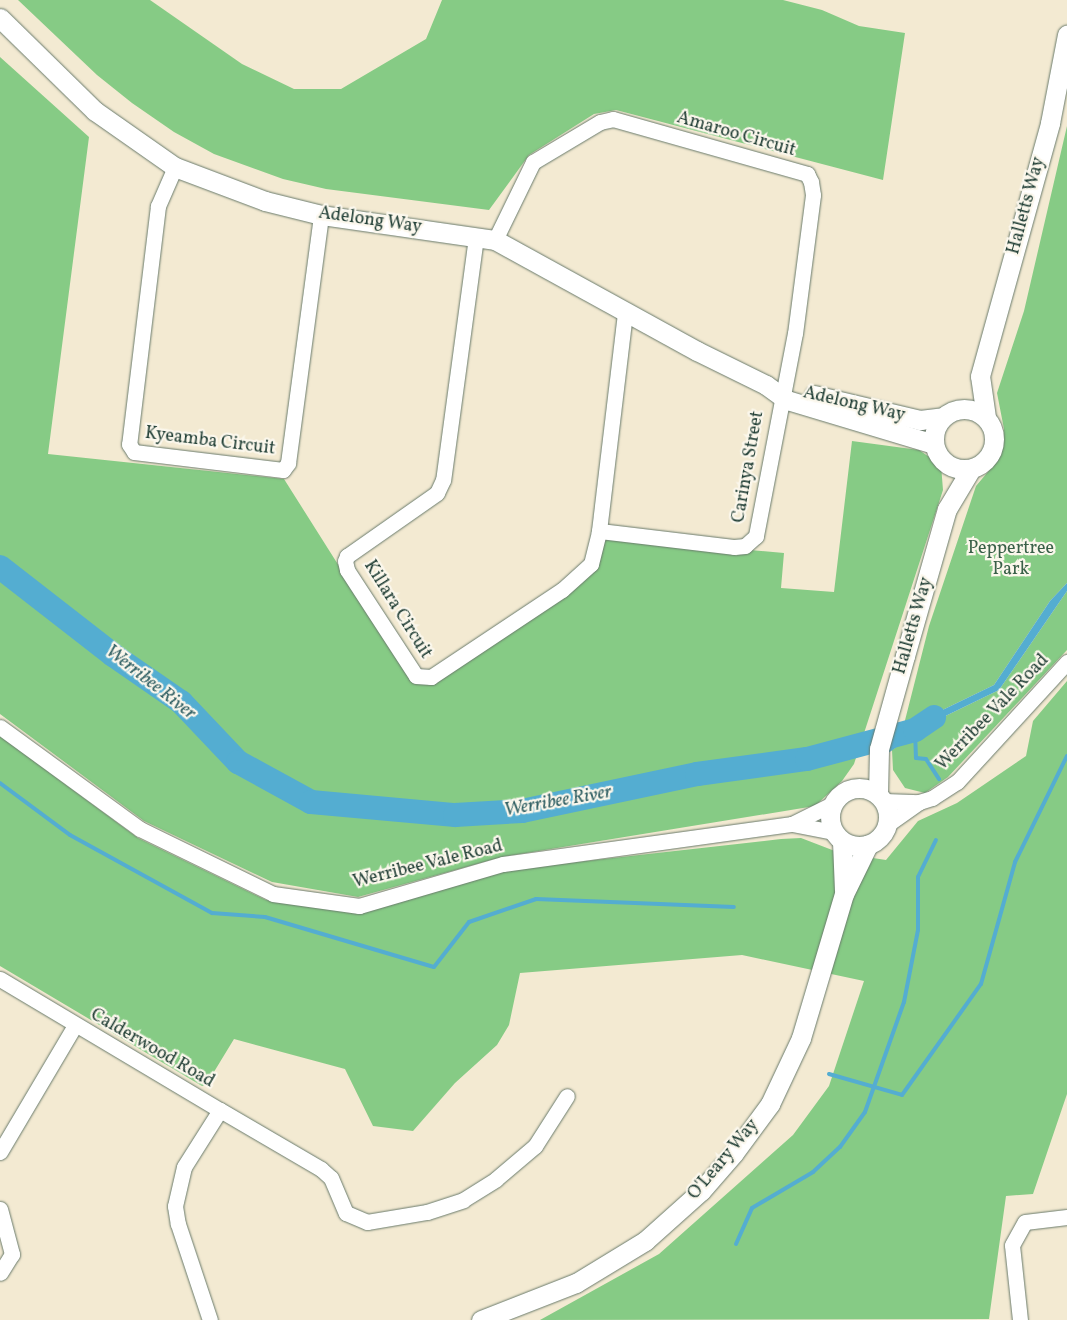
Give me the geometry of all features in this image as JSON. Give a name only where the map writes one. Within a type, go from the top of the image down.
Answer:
[{"type":"street","name":"Adelong Way","points":[[0,18],[95,111],[175,167],[265,201],[321,214],[494,240],[625,312],[778,390],[920,420],[951,413]]},
{"type":"street","name":"Halletts Way","points":[[951,413],[980,376],[1050,122],[1067,35]]},
{"type":"street","name":"Amaroo Circuit","points":[[494,240],[533,162],[600,122],[613,120],[807,174],[813,195],[794,333],[778,390]]},
{"type":"street","name":"Kyeamba Circuit","points":[[175,167],[158,206],[129,444],[134,452],[283,470],[288,463],[321,214]]},
{"type":"street","name":"Killara Circuit","points":[[476,237],[443,480],[437,493],[347,556],[347,570],[416,676],[423,679],[431,677],[562,590],[591,564],[599,530],[625,312]]},
{"type":"street","name":"Halletts Way","points":[[980,376],[986,417]]},
{"type":"street","name":"Adelong Way","points":[[778,390],[786,400],[934,444]]},
{"type":"street","name":"Carinya Street","points":[[599,530],[734,547],[745,546],[752,541],[756,536],[778,390]]},
{"type":"street","points":[[969,408],[986,417],[994,434],[995,443],[987,460],[970,469],[950,503],[943,461],[934,444],[937,424],[951,413],[969,408]]},
{"type":"street","points":[[943,461],[951,466],[970,469]]},
{"type":"street","name":"Halletts Way","points":[[852,788],[863,777],[879,749],[950,503]]},
{"type":"street","name":"Werribee Vale Road","points":[[888,824],[919,802],[932,798],[957,782],[1067,662]]},
{"type":"street","name":"Werribee Vale Road","points":[[0,727],[140,830],[273,894],[359,906],[503,864],[792,824],[832,804]]},
{"type":"street","name":"Halletts Way","points":[[879,749],[881,797]]},
{"type":"street","points":[[861,787],[881,797],[888,824],[881,837],[868,845],[850,845],[838,836],[830,814],[832,804],[852,788],[861,787]]},
{"type":"street","name":"Werribee Vale Road","points":[[881,797],[919,802]]},
{"type":"street","name":"Werribee Vale Road","points":[[792,824],[838,836]]},
{"type":"street","name":"O'Leary Way","points":[[838,836],[844,894]]},
{"type":"street","name":"O'Leary Way","points":[[481,1320],[576,1283],[645,1241],[701,1191],[770,1104],[801,1038],[844,894],[868,845]]},
{"type":"street","name":"Calderwood Road","points":[[0,979],[220,1110],[184,1167],[175,1206],[178,1224],[210,1320]]},
{"type":"street","points":[[0,1152],[75,1025]]},
{"type":"street","points":[[220,1110],[321,1169],[330,1178],[341,1206],[352,1218],[367,1222],[427,1212],[463,1200],[496,1179],[535,1146],[567,1096]]},
{"type":"street","points":[[0,1209],[12,1254],[0,1273]]},
{"type":"street","points":[[1020,1320],[1012,1245],[1025,1222],[1067,1217]]},
{"type":"green space","points":[[18,0],[150,0],[242,64],[294,89],[341,89],[426,39],[442,0],[783,0],[822,10],[859,26],[905,33],[883,180],[616,110],[594,114],[529,155],[489,210],[326,189],[283,179],[214,154],[174,132],[132,103],[97,75]]},
{"type":"green space","points":[[0,57],[89,137],[48,454],[284,479],[411,680],[567,595],[598,567],[604,537],[784,553],[781,588],[834,592],[852,441],[919,450],[941,465],[943,490],[854,764],[842,781],[815,806],[502,857],[358,897],[272,882],[144,821],[0,714]]},
{"type":"green space","name":"Peppertree Park","points":[[1067,126],[1067,583],[1050,601],[994,685],[928,717],[901,736],[929,626],[976,486],[998,460],[1004,429],[997,393],[1024,311]]},
{"type":"green space","points":[[1067,591],[1067,650],[948,777],[925,793],[905,788],[893,770],[892,750],[931,723],[999,690]]},
{"type":"green space","points":[[1067,681],[1067,1094],[1033,1194],[1006,1196],[989,1319],[540,1320],[659,1254],[793,1135],[829,1086],[864,981],[742,955],[520,973],[509,1025],[497,1045],[455,1083],[413,1131],[373,1126],[345,1069],[234,1039],[206,1085],[202,1086],[0,966],[0,736],[138,838],[266,900],[357,913],[505,870],[781,839],[801,838],[840,853],[886,860],[918,821],[957,803],[1026,756],[1033,721]]},
{"type":"water","points":[[1067,583],[1067,591],[999,690],[931,723],[884,756],[882,749],[928,717],[994,685],[1050,601]]},
{"type":"waterway","name":"Werribee River","points":[[0,567],[113,655],[181,702],[238,762],[311,802],[455,815],[522,811],[697,774],[807,759],[915,730],[934,717]]},
{"type":"waterway","points":[[915,730],[916,758],[926,759],[939,779]]},
{"type":"waterway","points":[[829,1074],[902,1095],[981,984],[1015,862],[1067,756]]},
{"type":"waterway","points":[[0,783],[70,835],[212,913],[265,917],[434,967],[469,922],[536,899],[734,907]]},
{"type":"waterway","points":[[736,1244],[752,1208],[813,1172],[840,1147],[865,1112],[904,1002],[918,930],[918,877],[936,840]]}]
